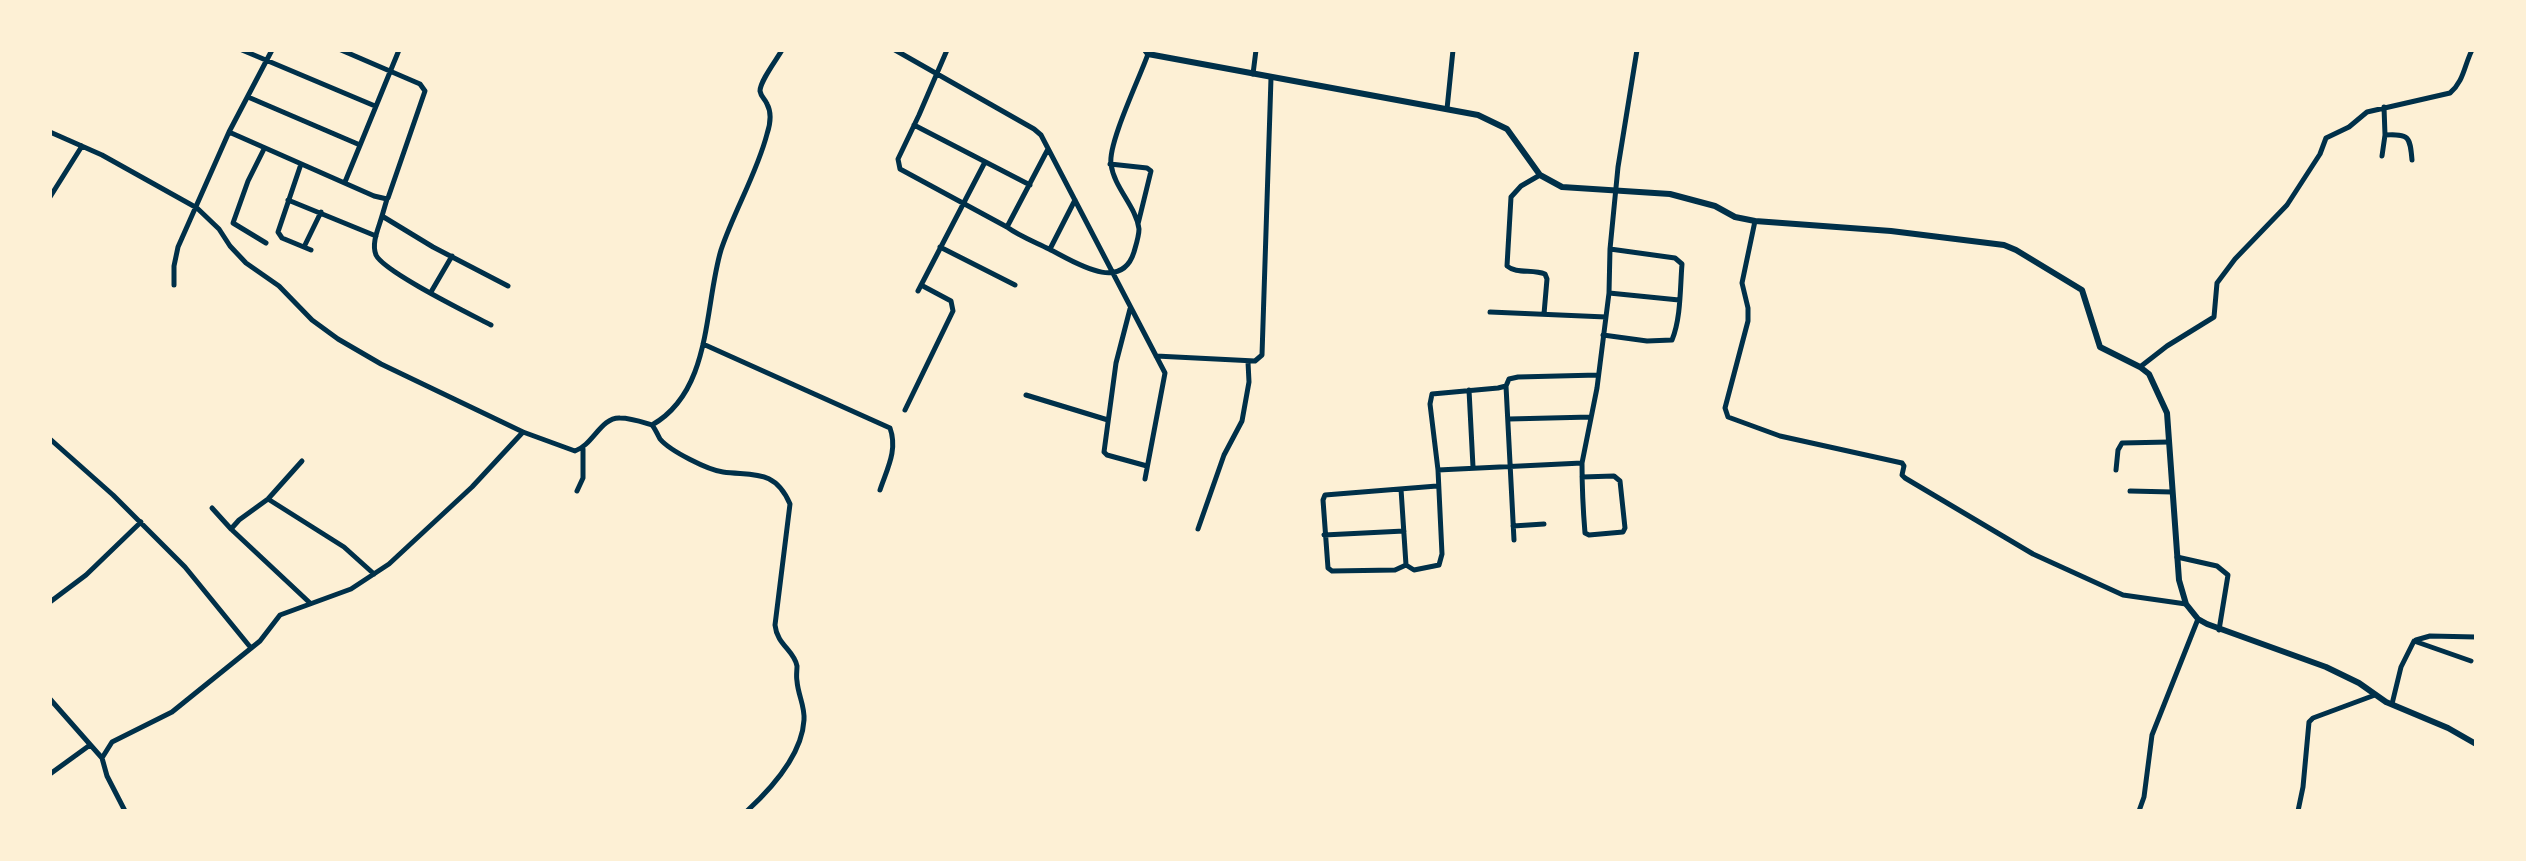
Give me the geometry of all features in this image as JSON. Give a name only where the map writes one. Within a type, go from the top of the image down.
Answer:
[{"type":"street","points":[[242,50],[376,106]]},
{"type":"street","points":[[174,285],[178,247],[229,132],[272,50]]},
{"type":"street","points":[[342,50],[420,84],[425,91],[376,236],[377,257],[394,271],[491,325]]},
{"type":"street","points":[[344,182],[399,50]]},
{"type":"street","points":[[50,132],[197,208],[246,262],[338,339],[381,364],[523,432],[570,450],[583,449],[612,418],[652,425],[666,416],[692,376],[703,344],[722,248],[766,137],[770,112],[761,86],[782,50]]},
{"type":"street","points":[[895,50],[1034,129],[1048,149],[1166,377],[1145,478]]},
{"type":"street","points":[[946,50],[898,159],[899,166],[964,204],[1103,273],[1126,267],[1131,261],[1152,171],[1110,164]]},
{"type":"street","points":[[1253,74],[1256,50]]},
{"type":"street","points":[[1448,109],[1453,50]]},
{"type":"street","points":[[1582,477],[1614,476],[1620,481],[1626,528],[1623,532],[1586,534],[1582,477],[1582,462],[1610,293],[1616,189],[1637,50]]},
{"type":"street","points":[[2140,367],[2214,317],[2217,283],[2288,205],[2326,138],[2349,128],[2363,113],[2450,93],[2458,86],[2472,50]]},
{"type":"street","points":[[1138,225],[1110,164],[1147,52],[1478,115],[1506,130],[1540,175],[1562,187],[1670,194],[1754,221],[1892,231],[2016,250],[2082,290],[2100,348],[2140,367],[2154,382],[2167,413],[2179,580],[2186,604],[2198,619],[2344,674],[2374,695],[2476,744]]},
{"type":"street","points":[[1156,356],[1248,361],[1260,358],[1264,339],[1271,78]]},
{"type":"street","points":[[248,97],[360,144]]},
{"type":"street","points":[[2382,156],[2384,106]]},
{"type":"street","points":[[914,125],[1030,186]]},
{"type":"street","points":[[229,132],[388,199]]},
{"type":"street","points":[[2385,134],[2406,137],[2412,160]]},
{"type":"street","points":[[50,197],[82,146]]},
{"type":"street","points":[[264,149],[233,223],[266,243]]},
{"type":"street","points":[[1008,227],[1048,149]]},
{"type":"street","points":[[904,410],[954,312],[951,301],[919,288],[985,162]]},
{"type":"street","points":[[302,164],[278,234],[308,249],[321,212]]},
{"type":"street","points":[[1540,175],[1511,197],[1507,266],[1545,274],[1544,314]]},
{"type":"street","points":[[288,200],[376,236]]},
{"type":"street","points":[[1050,249],[1075,200]]},
{"type":"street","points":[[382,216],[508,286]]},
{"type":"street","points":[[1754,221],[1742,283],[1748,321],[1726,416],[1780,436],[1902,463],[1905,478],[2032,554],[2123,595],[2186,604]]},
{"type":"street","points":[[940,247],[1015,285]]},
{"type":"street","points":[[1604,335],[1672,340],[1682,264],[1677,258],[1610,249]]},
{"type":"street","points":[[431,292],[452,256]]},
{"type":"street","points":[[1610,293],[1678,300]]},
{"type":"street","points":[[1130,308],[1116,363],[1104,449],[1105,454],[1148,466]]},
{"type":"street","points":[[1490,312],[1606,317]]},
{"type":"street","points":[[703,344],[890,428],[894,451],[880,490]]},
{"type":"street","points":[[1198,528],[1224,455],[1242,421],[1249,382],[1248,361]]},
{"type":"street","points":[[1514,540],[1506,386],[1509,379],[1598,375]]},
{"type":"street","points":[[1406,565],[1414,570],[1441,562],[1431,396],[1506,386]]},
{"type":"street","points":[[1468,390],[1472,468]]},
{"type":"street","points":[[1026,395],[1108,420]]},
{"type":"street","points":[[1508,420],[1591,417]]},
{"type":"street","points":[[652,425],[672,449],[714,470],[766,478],[785,492],[790,504],[775,625],[776,635],[794,657],[804,726],[798,748],[767,792],[747,811]]},
{"type":"street","points":[[102,758],[112,742],[172,712],[260,642],[280,614],[350,589],[390,564],[472,487],[523,432]]},
{"type":"street","points":[[50,438],[141,522],[251,648]]},
{"type":"street","points":[[2116,470],[2122,444],[2169,442]]},
{"type":"street","points":[[577,491],[583,478],[583,449]]},
{"type":"street","points":[[231,529],[268,499],[302,461]]},
{"type":"street","points":[[1438,470],[1582,462]]},
{"type":"street","points":[[1406,565],[1395,570],[1332,570],[1326,564],[1322,500],[1326,496],[1437,486]]},
{"type":"street","points":[[1401,489],[1406,565]]},
{"type":"street","points":[[2130,491],[2172,492]]},
{"type":"street","points":[[268,499],[344,548],[374,574]]},
{"type":"street","points":[[212,508],[311,604]]},
{"type":"street","points":[[50,602],[141,522]]},
{"type":"street","points":[[1513,526],[1544,524]]},
{"type":"street","points":[[1324,534],[1404,530]]},
{"type":"street","points":[[2177,557],[2217,566],[2228,575],[2219,630]]},
{"type":"street","points":[[2139,811],[2152,735],[2198,619]]},
{"type":"street","points":[[2392,704],[2398,676],[2414,641],[2430,636],[2476,637]]},
{"type":"street","points":[[2414,641],[2471,661]]},
{"type":"street","points":[[2298,811],[2309,722],[2374,695]]},
{"type":"street","points":[[50,699],[102,758],[125,811]]},
{"type":"street","points":[[50,774],[90,745]]}]
